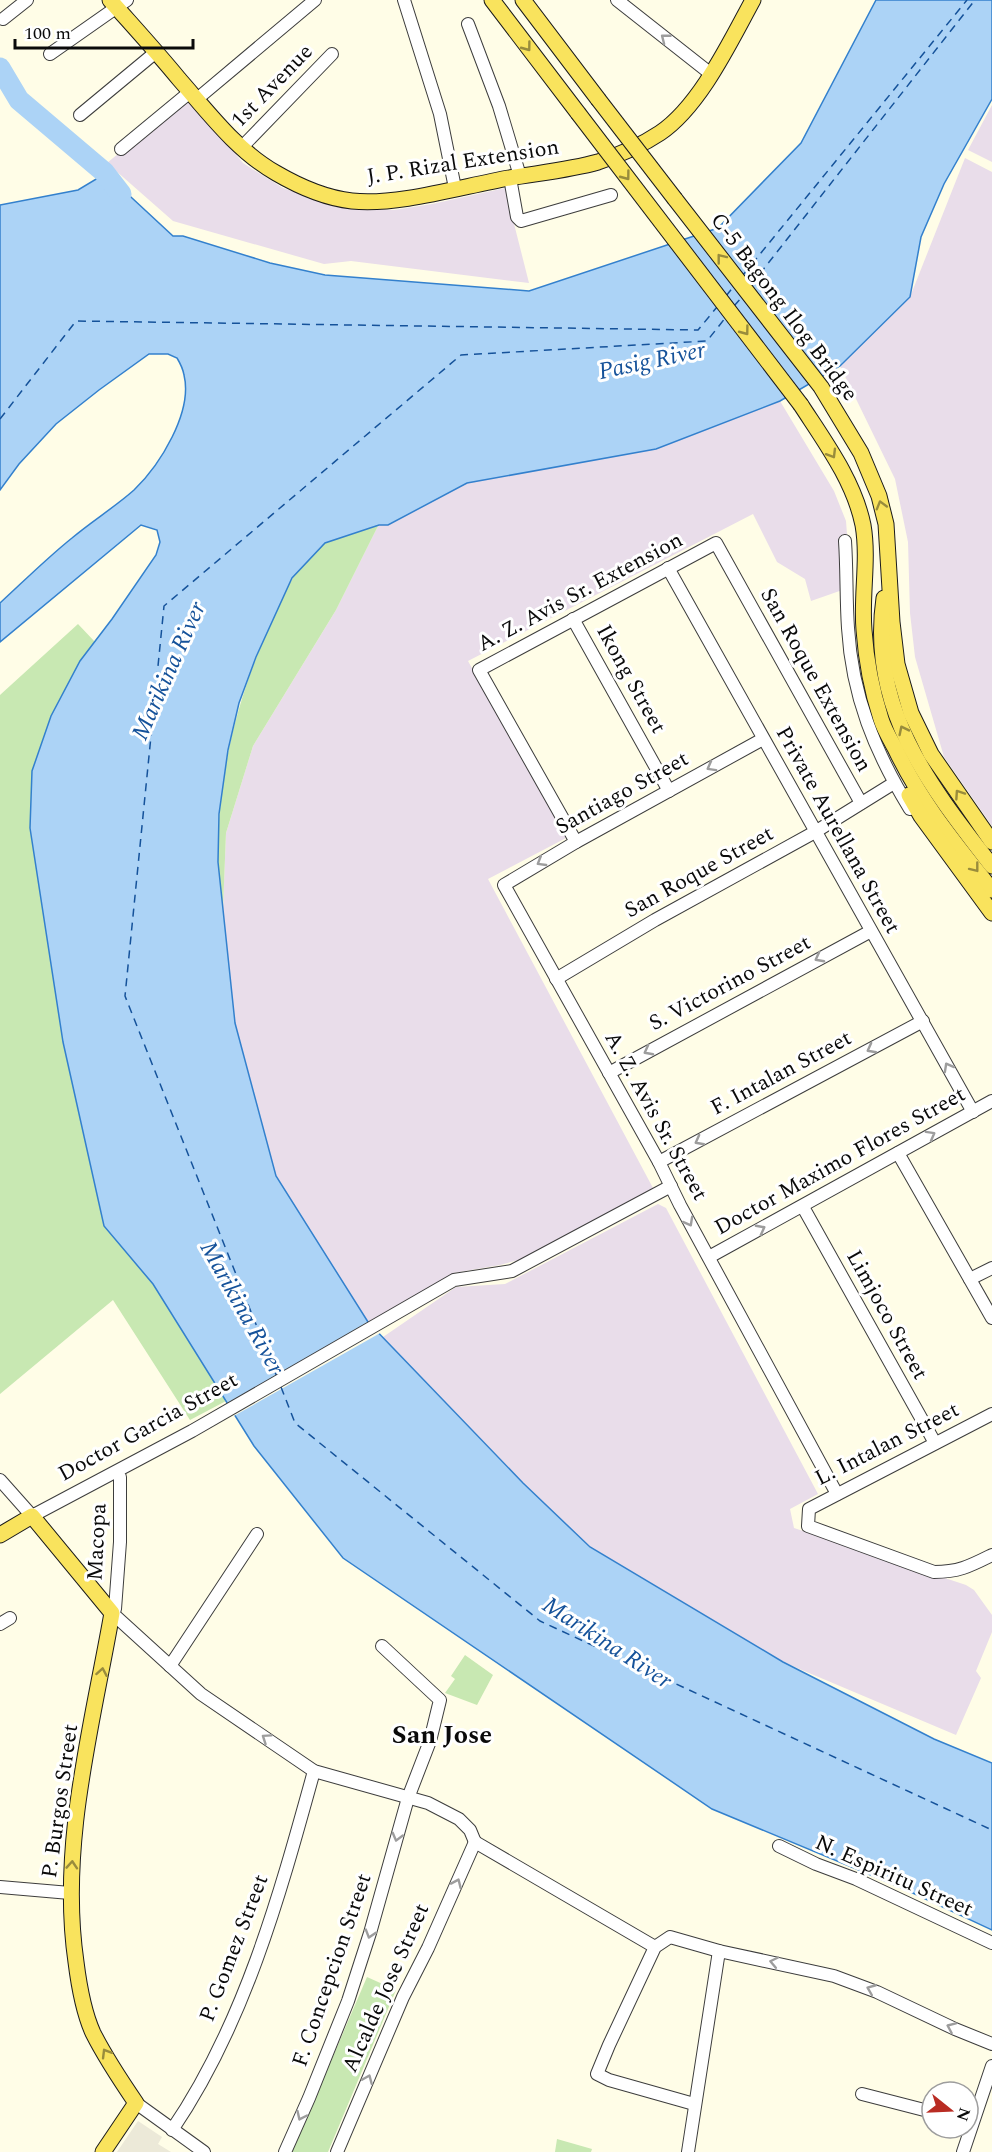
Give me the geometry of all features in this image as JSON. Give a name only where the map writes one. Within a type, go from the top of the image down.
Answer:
[{"type":"main road","name":"C-5 Bagong Ilog Bridge","points":[[492,0],[801,405],[836,459],[858,504],[863,527],[866,566]]},
{"type":"main road","name":"C-5 Bagong Ilog Bridge","points":[[523,0],[827,397],[861,453],[879,496],[886,525],[889,563]]},
{"type":"main road","name":"J. P. Rizal Extension","points":[[118,2],[156,52],[242,147],[268,168],[314,191],[340,199],[364,201],[406,199],[599,162],[647,140],[660,133],[678,116],[711,74],[748,2]]},
{"type":"main road","points":[[889,563],[897,664],[911,713],[931,754],[992,843]]},
{"type":"main road","points":[[889,563],[880,622],[880,644],[882,668],[896,717],[942,802],[992,866]]},
{"type":"main road","points":[[866,566],[855,631],[861,671],[873,722],[896,771],[921,816],[987,896]]},
{"type":"main road","points":[[866,566],[864,629],[881,720],[904,768],[987,896],[992,913]]},
{"type":"main road","points":[[32,1516],[113,1611]]},
{"type":"main road","name":"Doctor Garcia Street","points":[[4,1532],[32,1516]]},
{"type":"main road","points":[[4,1532],[29,1529],[51,1539]]},
{"type":"main road","name":"P. Burgos Street","points":[[113,1611],[75,1822],[70,1893],[73,1945],[81,1996],[93,2033],[136,2103]]},
{"type":"main road","points":[[103,2152],[136,2103]]},
{"type":"street","points":[[3,18],[27,0]]},
{"type":"street","points":[[121,149],[194,96],[315,0]]},
{"type":"street","points":[[404,0],[440,114],[455,188]]},
{"type":"street","points":[[617,0],[711,74]]},
{"type":"street","points":[[50,54],[118,2]]},
{"type":"street","points":[[468,24],[499,106],[515,177],[517,217],[521,221],[611,195]]},
{"type":"street","points":[[80,115],[156,52]]},
{"type":"street","name":"1st Avenue","points":[[242,147],[332,54]]},
{"type":"street","name":"San Roque Extension","points":[[845,541],[848,630],[853,671],[866,724],[894,783],[969,893],[987,896]]},
{"type":"street","name":"San Roque Extension","points":[[716,543],[861,803],[894,783]]},
{"type":"street","name":"A. Z. Avis Sr. Extension","points":[[576,842],[479,669],[716,543]]},
{"type":"street","name":"Private Aurellana Street","points":[[669,568],[973,1112]]},
{"type":"street","name":"Ikong Street","points":[[573,619],[669,791]]},
{"type":"street","name":"Santiago Street","points":[[504,885],[576,842],[763,739]]},
{"type":"street","name":"San Roque Street","points":[[556,979],[654,920],[815,832],[861,803]]},
{"type":"street","name":"A. Z. Avis Sr. Street","points":[[504,885],[659,1162],[837,1494]]},
{"type":"street","name":"S. Victorino Street","points":[[609,1073],[871,931]]},
{"type":"street","name":"F. Intalan Street","points":[[659,1162],[922,1021]]},
{"type":"street","name":"Doctor Maximo Flores Street","points":[[709,1257],[992,1101]]},
{"type":"street","points":[[898,1153],[992,1318]]},
{"type":"street","name":"Doctor Garcia Street","points":[[32,1516],[192,1431],[454,1280],[512,1270],[671,1186]]},
{"type":"street","name":"Limjoco Street","points":[[803,1207],[934,1443]]},
{"type":"street","points":[[970,1279],[992,1268]]},
{"type":"street","name":"L. Intalan Street","points":[[992,1414],[809,1509],[807,1517],[808,1526],[934,1572],[966,1569],[992,1555]]},
{"type":"street","name":"Macopa","points":[[113,1611],[120,1542],[120,1477]]},
{"type":"street","points":[[0,1480],[32,1516]]},
{"type":"street","points":[[170,1666],[258,1534]]},
{"type":"street","points":[[113,1611],[201,1694],[314,1771],[428,1803],[459,1819],[470,1830],[475,1842],[655,1947]]},
{"type":"street","name":"F. Concepcion Street","points":[[285,2152],[348,2001],[370,1934],[408,1797],[430,1741],[440,1700],[382,1646]]},
{"type":"street","name":"P. Gomez Street","points":[[172,2130],[204,2078],[245,1990],[272,1916],[314,1771]]},
{"type":"street","name":"Alcalde Jose Street","points":[[337,2152],[403,1997],[428,1948],[475,1842]]},
{"type":"street","name":"N. Espiritu Street","points":[[779,1846],[816,1864],[856,1879],[992,1943]]},
{"type":"street","points":[[0,1887],[70,1893]]},
{"type":"street","points":[[694,2104],[609,2080],[597,2074],[655,1947],[670,1937],[719,1951],[834,1976],[877,1992],[992,2043]]},
{"type":"street","points":[[688,2152],[719,1951]]},
{"type":"street","points":[[980,2097],[992,2066]]},
{"type":"street","points":[[862,2094],[920,2109]]},
{"type":"street","points":[[136,2103],[204,2152]]},
{"type":"shaded area","points":[[188,96],[243,163],[283,188],[337,207],[394,210],[505,188],[529,283],[351,261],[324,264],[173,221],[107,163]]},
{"type":"shaded area","points":[[992,105],[992,162],[968,150]]},
{"type":"shaded area","points":[[965,158],[992,172],[992,826],[944,757],[915,657],[910,613],[908,542],[895,479],[840,366],[910,297]]},
{"type":"shaded area","points":[[780,401],[834,491],[846,521],[851,587],[811,601],[805,579],[777,562],[753,514],[468,661],[566,838],[488,879],[653,1188],[526,1258],[454,1273],[368,1322],[276,1176],[235,1023],[223,909],[226,833],[253,746],[336,610],[379,524],[388,525],[467,483],[656,449]]},
{"type":"shaded area","points":[[658,1204],[666,1208],[818,1494],[790,1509],[794,1528],[966,1585],[974,1590],[992,1615],[992,1632],[976,1671],[981,1678],[956,1735],[783,1662],[590,1547],[523,1483],[383,1337],[456,1287],[505,1284]]},
{"type":"shaded area","points":[[138,2121],[162,2137],[158,2144],[171,2152],[117,2152]]},
{"type":"green space","points":[[379,524],[336,610],[253,746],[226,833],[223,909],[218,865],[221,801],[225,773],[230,744],[245,689],[271,621],[289,585],[313,553],[329,541]]},
{"type":"green space","points":[[78,624],[95,642],[80,661],[30,828],[63,1042],[104,1226],[153,1284],[226,1401],[190,1420],[113,1300],[0,1394],[0,695]]},
{"type":"green space","points":[[465,1655],[493,1675],[477,1705],[445,1693],[455,1679],[451,1676]]},
{"type":"green space","points":[[367,1977],[396,1990],[328,2152],[292,2152]]},
{"type":"green space","points":[[557,2139],[592,2149],[591,2152],[555,2152]]},
{"type":"water","points":[[876,0],[992,0],[992,99],[944,184],[921,237],[910,297],[840,366],[780,401],[656,449],[467,483],[388,525],[379,525],[325,543],[292,578],[256,657],[239,703],[228,750],[219,814],[218,862],[235,1023],[276,1176],[368,1322],[523,1483],[590,1547],[783,1662],[934,1739],[992,1763],[992,1930],[902,1888],[712,1809],[343,1558],[254,1446],[153,1284],[104,1226],[63,1042],[30,828],[32,771],[51,716],[80,661],[156,555],[160,542],[157,530],[141,525],[0,642],[0,603],[63,546],[127,496],[144,479],[172,437],[184,405],[186,390],[184,373],[177,358],[168,354],[149,354],[56,424],[19,464],[0,490],[0,205],[78,190],[103,175],[104,172],[173,236],[183,236],[270,263],[325,275],[529,291],[718,228],[801,143]]},
{"type":"pier","points":[[372,1321],[382,1332],[232,1417],[225,1405]]},
{"type":"waterway","points":[[0,68],[19,100],[104,172],[121,194]]},
{"type":"ferry route","points":[[743,275],[967,0]]},
{"type":"ferry route","points":[[751,285],[975,0]]},
{"type":"ferry route","points":[[726,296],[734,286]]},
{"type":"ferry route","points":[[734,306],[743,296]]},
{"type":"ferry route","points":[[0,419],[76,321],[698,330],[717,307]]},
{"type":"ferry route","points":[[277,1377],[125,996],[164,606],[461,355],[707,341],[726,317]]},
{"type":"ferry route","points":[[281,1387],[295,1423],[540,1621],[992,1830]]},
{"type":"district","name":"San Jose","points":[[442,1735]]},
{"type":"water label","name":"Pasig River","points":[[652,361]]},
{"type":"water label","name":"Marikina River","points":[[169,671]]},
{"type":"water label","name":"Marikina River","points":[[242,1308]]},
{"type":"water label","name":"Marikina River","points":[[607,1643]]}]
